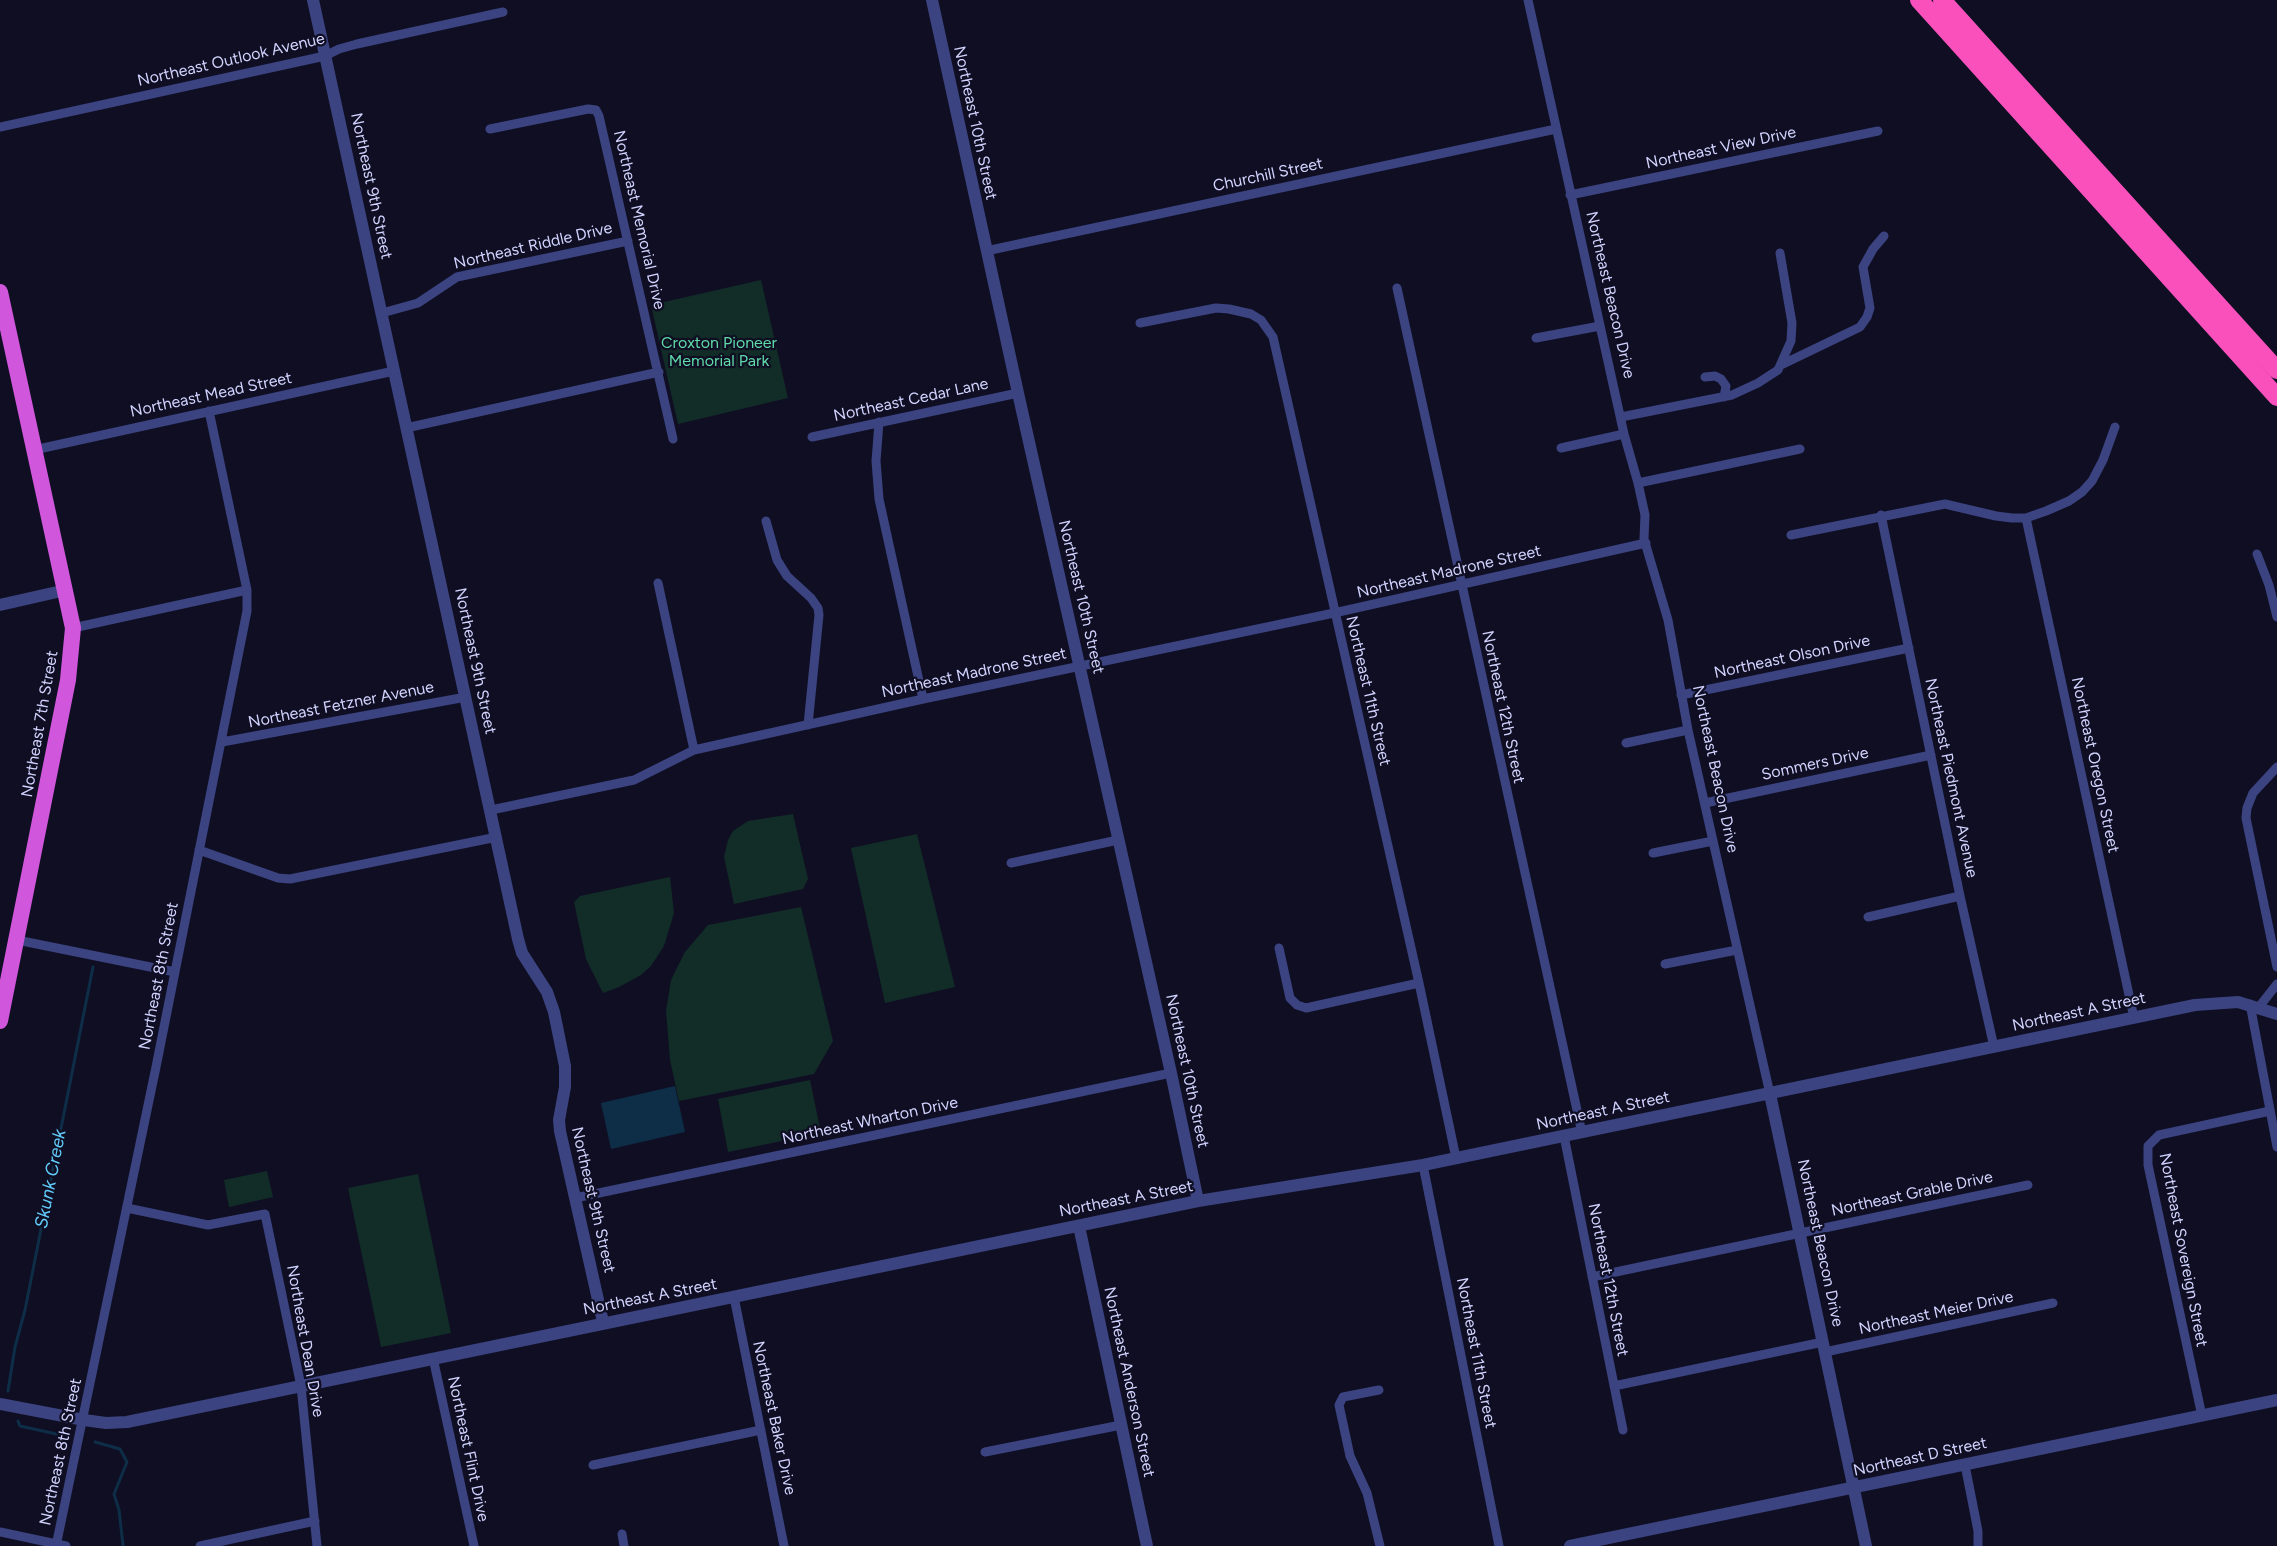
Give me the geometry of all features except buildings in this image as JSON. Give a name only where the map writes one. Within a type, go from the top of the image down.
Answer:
[{"type":"highway","points":[[1919,0],[2277,397]]},
{"type":"highway","points":[[1942,0],[2277,370]]},
{"type":"highway","name":"Northeast 7th Street","points":[[0,292],[73,628],[68,680],[0,1022]]},
{"type":"street","name":"Northeast 9th Street","points":[[313,0],[522,953],[547,992],[554,1012],[565,1065],[559,1120],[560,1131],[603,1322]]},
{"type":"street","name":"Northeast 10th Street","points":[[932,0],[1198,1201]]},
{"type":"street","name":"Northeast Beacon Drive","points":[[1528,0],[1620,417],[1645,515],[1646,543],[1668,620],[1688,730],[1801,1233],[1866,1546]]},
{"type":"street","name":"Northeast Outlook Avenue","points":[[0,127],[325,56],[357,44],[502,12]]},
{"type":"street","name":"Northeast Memorial Drive","points":[[490,129],[588,109],[596,110],[673,439]]},
{"type":"street","name":"Churchill Street","points":[[986,251],[1556,129]]},
{"type":"street","name":"Northeast View Drive","points":[[1570,195],[1878,131]]},
{"type":"street","points":[[1780,365],[1860,327],[1870,308],[1863,267],[1873,249],[1884,236]]},
{"type":"street","name":"Northeast Riddle Drive","points":[[382,313],[418,303],[457,277],[627,241]]},
{"type":"street","points":[[1620,417],[1724,397],[1758,383],[1778,370],[1791,341],[1792,323],[1780,254]]},
{"type":"street","name":"Northeast 12th Street","points":[[1397,288],[1582,1133]]},
{"type":"street","name":"Northeast 11th Street","points":[[1140,323],[1216,308],[1229,309],[1251,314],[1260,320],[1267,328],[1277,349],[1456,1158]]},
{"type":"street","points":[[1536,338],[1600,326]]},
{"type":"street","name":"Northeast Mead Street","points":[[34,450],[394,371]]},
{"type":"street","points":[[406,428],[658,372]]},
{"type":"street","points":[[1705,377],[1715,376],[1721,380],[1726,386],[1724,397]]},
{"type":"street","name":"Northeast Cedar Lane","points":[[812,437],[1018,393]]},
{"type":"street","name":"Northeast 8th Street","points":[[60,1545],[247,611],[247,590],[208,411]]},
{"type":"street","points":[[879,422],[876,461],[879,499],[923,699]]},
{"type":"street","points":[[1791,535],[1881,515],[1945,504],[1996,516],[2026,518],[2059,506],[2082,492],[2096,474],[2115,427]]},
{"type":"street","points":[[1561,447],[1624,434]]},
{"type":"street","points":[[1638,483],[1800,448]]},
{"type":"street","name":"Northeast Piedmont Avenue","points":[[1881,515],[1960,896],[1994,1047]]},
{"type":"street","name":"Northeast Oregon Street","points":[[2026,518],[2134,1018]]},
{"type":"street","points":[[766,521],[777,560],[787,576],[811,597],[818,608],[808,725]]},
{"type":"street","name":"Northeast Madrone Street","points":[[491,810],[634,780],[694,750],[923,699],[1334,613],[1646,543]]},
{"type":"street","points":[[2257,554],[2269,585],[2277,617]]},
{"type":"street","points":[[658,583],[694,750]]},
{"type":"street","points":[[0,605],[66,590]]},
{"type":"street","points":[[73,628],[247,590]]},
{"type":"street","name":"Northeast Olson Drive","points":[[1682,695],[1909,648]]},
{"type":"street","name":"Northeast Fetzner Avenue","points":[[222,742],[466,697]]},
{"type":"street","points":[[1626,743],[1688,730]]},
{"type":"street","name":"Sommers Drive","points":[[1704,803],[1931,755]]},
{"type":"street","points":[[2277,767],[2253,793],[2246,818],[2277,967]]},
{"type":"street","points":[[199,850],[278,878],[290,879],[497,837]]},
{"type":"street","points":[[1011,863],[1118,840]]},
{"type":"street","points":[[1653,853],[1713,841]]},
{"type":"street","points":[[1868,917],[1960,896]]},
{"type":"street","points":[[17,940],[175,972]]},
{"type":"street","points":[[1279,948],[1290,998],[1297,1005],[1306,1008],[1419,983]]},
{"type":"street","points":[[1665,964],[1737,950]]},
{"type":"street","points":[[2277,984],[2254,1006],[2277,1147]]},
{"type":"street","name":"Northeast A Street","points":[[0,1404],[84,1420],[106,1423],[127,1422],[1198,1201],[1423,1165],[2216,1002],[2238,1002],[2277,1014]]},
{"type":"street","name":"Northeast Wharton Drive","points":[[575,1198],[1171,1073]]},
{"type":"street","name":"Northeast Sovereign Street","points":[[2202,1416],[2148,1165],[2148,1146],[2159,1135],[2270,1111]]},
{"type":"street","name":"Northeast 12th Street","points":[[1564,1136],[1623,1430]]},
{"type":"street","name":"Northeast 11th Street","points":[[1423,1165],[1499,1546]]},
{"type":"street","name":"Northeast Grable Drive","points":[[1592,1277],[2028,1185]]},
{"type":"street","name":"Northeast Dean Drive","points":[[127,1208],[208,1225],[265,1214],[301,1386],[317,1546]]},
{"type":"street","name":"Northeast Anderson Street","points":[[1079,1226],[1147,1546]]},
{"type":"street","name":"Northeast Baker Drive","points":[[734,1297],[783,1546]]},
{"type":"street","name":"Northeast Meier Drive","points":[[1614,1386],[2053,1303]]},
{"type":"street","name":"Northeast Flint Drive","points":[[433,1358],[474,1546]]},
{"type":"street","points":[[1379,1390],[1343,1397],[1339,1405],[1350,1456],[1367,1493],[1380,1546]]},
{"type":"street","name":"Northeast D Street","points":[[1570,1546],[2277,1400]]},
{"type":"street","points":[[985,1452],[1121,1425]]},
{"type":"street","points":[[593,1465],[761,1430]]},
{"type":"street","points":[[1965,1465],[1978,1531],[1978,1546]]},
{"type":"street","points":[[200,1546],[315,1521]]},
{"type":"street","points":[[0,1532],[60,1545]]},
{"type":"street","points":[[622,1534],[624,1546]]},
{"type":"green space","name":"Croxton Pioneer Memorial Park","points":[[761,280],[788,398],[678,424],[651,305]]},
{"type":"green space","points":[[793,814],[808,879],[803,889],[734,904],[724,857],[733,831],[748,821]]},
{"type":"green space","points":[[917,834],[955,987],[885,1003],[851,848]]},
{"type":"green space","points":[[670,877],[674,913],[664,946],[651,966],[641,975],[603,993],[586,959],[574,902],[580,896]]},
{"type":"green space","points":[[801,907],[833,1041],[814,1074],[679,1101],[670,1060],[666,1011],[671,980],[685,952],[708,925]]},
{"type":"green space","points":[[810,1080],[821,1133],[728,1152],[718,1099]]},
{"type":"green space","points":[[267,1171],[273,1197],[229,1207],[224,1180]]},
{"type":"green space","points":[[418,1174],[451,1333],[381,1347],[348,1188]]},
{"type":"water","points":[[675,1086],[685,1132],[611,1149],[601,1103]]},
{"type":"waterway","name":"Skunk Creek","points":[[8,1391],[93,967]]},
{"type":"waterway","name":"Skunk Creek","points":[[18,1421],[20,1426],[61,1435]]},
{"type":"waterway","name":"Skunk Creek","points":[[95,1442],[120,1449],[127,1462],[114,1494],[119,1510],[123,1545]]}]
